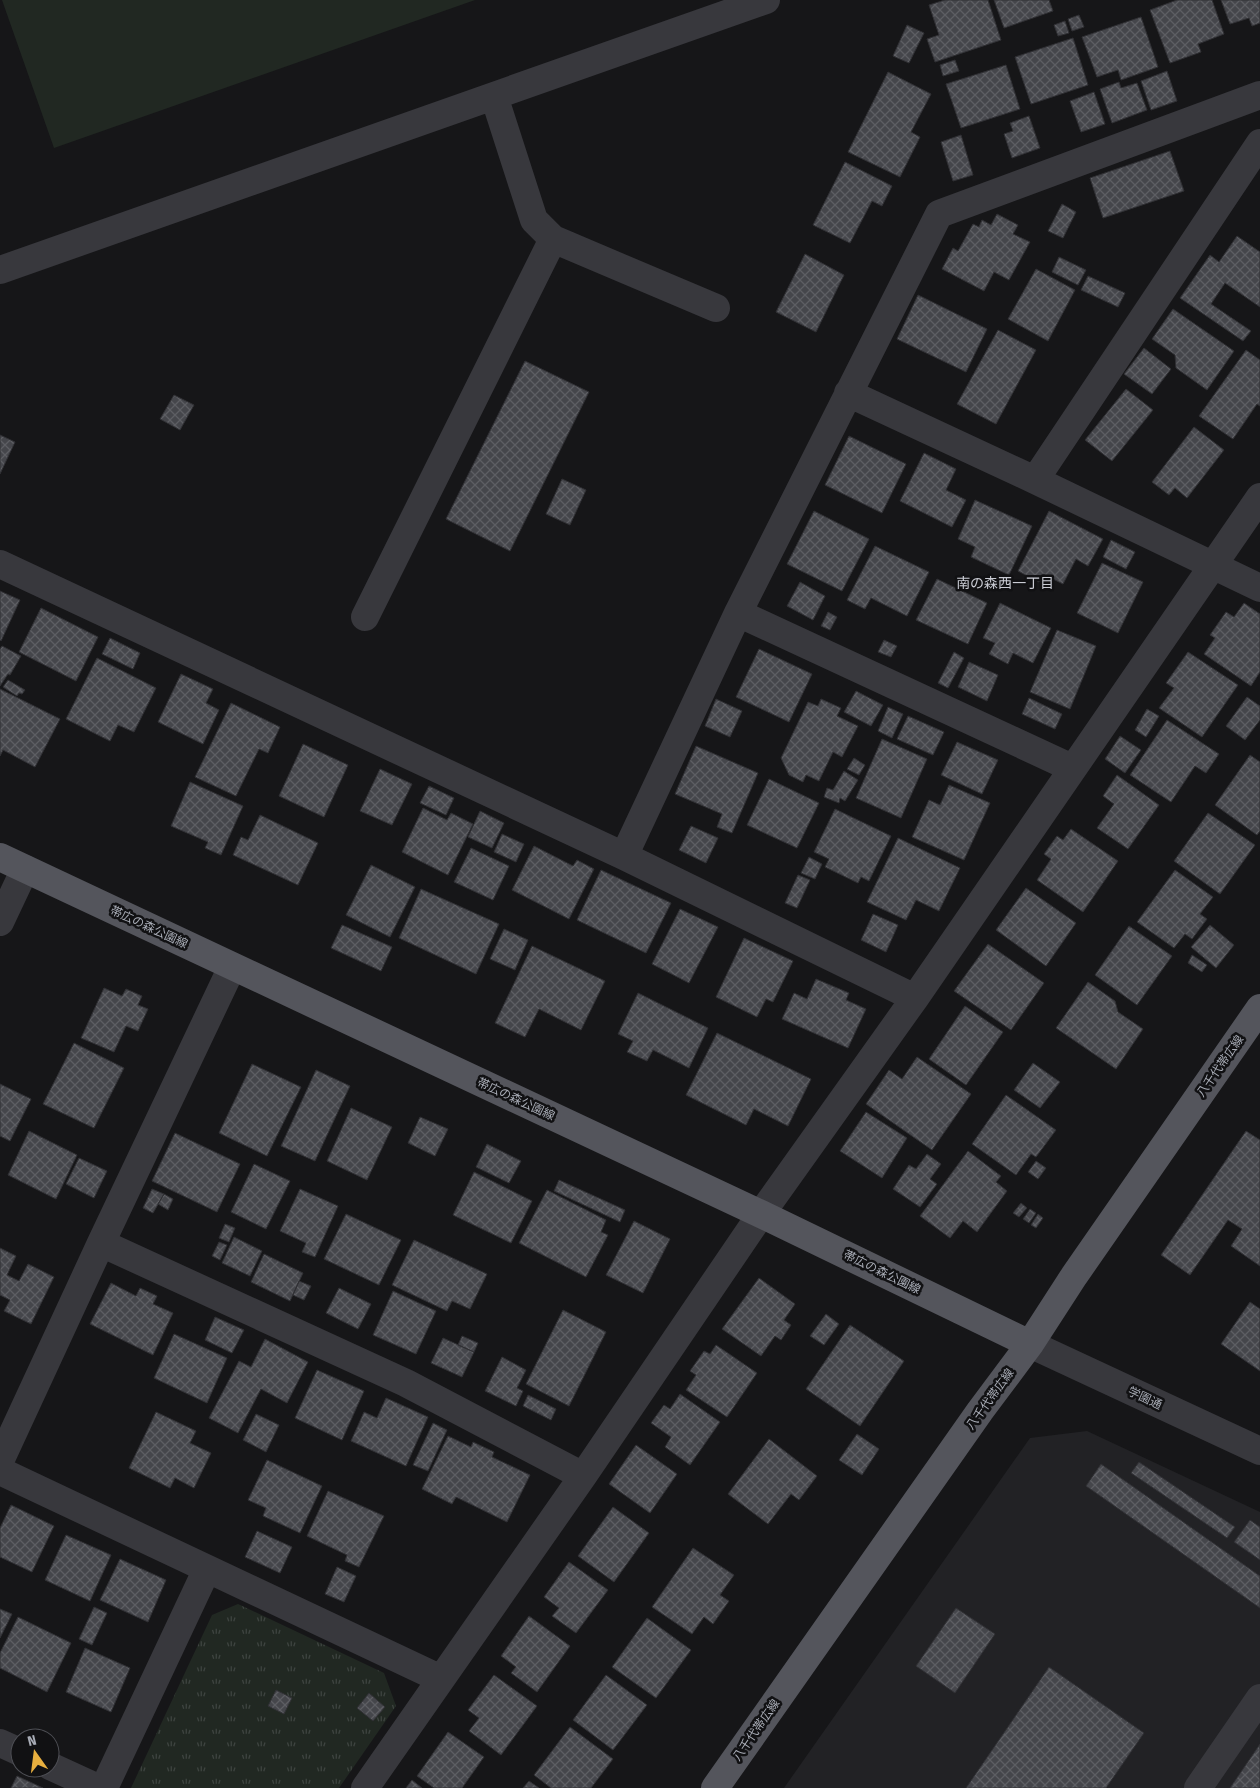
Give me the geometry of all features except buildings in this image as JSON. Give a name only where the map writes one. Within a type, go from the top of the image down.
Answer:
[{"type":"main road","name":"帯広の森公園線","points":[[0,857],[761,1214],[1030,1344]]},
{"type":"main road","name":"八千代帯広線","points":[[715,1788],[980,1411],[1030,1344],[1074,1276],[1260,1008]]},
{"type":"street","points":[[0,270],[766,0]]},
{"type":"street","points":[[624,856],[738,613],[939,214],[1260,95]]},
{"type":"street","points":[[494,96],[534,220],[554,239],[716,308]]},
{"type":"street","points":[[1035,480],[1260,143]]},
{"type":"street","points":[[365,617],[554,239]]},
{"type":"street","points":[[848,393],[1260,588]]},
{"type":"street","points":[[365,1788],[583,1476],[761,1214],[915,998],[1212,564],[1260,497]]},
{"type":"street","points":[[0,564],[624,856],[915,998]]},
{"type":"street","points":[[738,613],[1072,768]]},
{"type":"street","points":[[0,922],[25,869]]},
{"type":"street","points":[[0,1461],[232,967]]},
{"type":"street","points":[[101,1243],[406,1384],[583,1476]]},
{"type":"street","name":"学園通","points":[[1030,1344],[1260,1451]]},
{"type":"street","points":[[0,1471],[441,1679]]},
{"type":"street","points":[[104,1788],[207,1569]]},
{"type":"street","points":[[1198,1788],[1260,1698]]},
{"type":"street","points":[[60,1771],[98,1788]]},
{"type":"shaded area","points":[[1087,1431],[1260,1512],[1260,1788],[784,1788],[1030,1438]]},
{"type":"green space","points":[[2,0],[475,0],[54,148]]},
{"type":"green space","points":[[238,1604],[384,1673],[396,1706],[339,1788],[131,1788],[212,1615]]},
{"type":"district","name":"南の森西一丁目","points":[[1005,583]]}]
